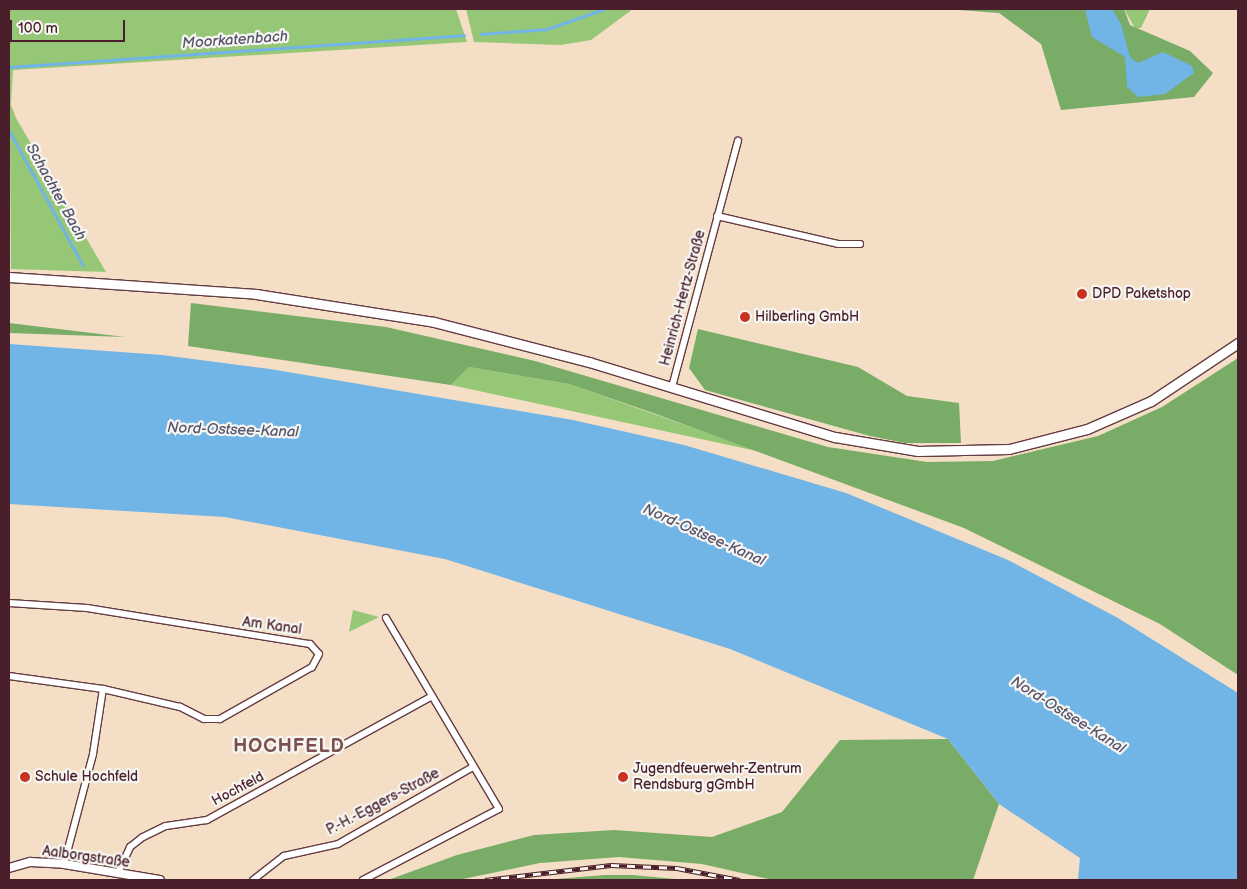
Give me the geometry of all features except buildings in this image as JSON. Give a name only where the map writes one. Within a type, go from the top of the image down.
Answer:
[{"type":"main road","points":[[9,277],[175,286],[364,309],[476,331],[868,444],[918,451],[984,451],[1054,439],[1119,416],[1183,381],[1238,343]]},
{"type":"street","name":"Heinrich-Hertz-Straße","points":[[672,387],[738,141]]},
{"type":"street","name":"Heinrich-Hertz-Straße","points":[[718,216],[838,244],[860,244]]},
{"type":"street","name":"Am Kanal","points":[[9,603],[87,608],[310,644],[319,654],[312,667],[220,719],[204,719],[180,707],[103,689],[9,676]]},
{"type":"street","points":[[363,880],[496,811],[498,805],[472,768],[386,618]]},
{"type":"street","points":[[64,864],[93,754],[103,689]]},
{"type":"street","name":"Hochfeld","points":[[118,873],[130,847],[144,837],[166,826],[207,820],[431,697]]},
{"type":"street","name":"P.-H.-Eggers-Straße","points":[[253,880],[284,856],[338,844],[472,768]]},
{"type":"street","name":"Aalborgstraße","points":[[9,868],[30,862],[64,864],[160,880]]},
{"type":"green space","points":[[9,9],[456,9],[467,42],[13,70],[11,105],[16,118],[106,272],[11,269]]},
{"type":"green space","points":[[466,9],[633,9],[591,40],[561,45],[474,42]]},
{"type":"green space","points":[[945,9],[1124,9],[1130,25],[1190,51],[1213,73],[1194,97],[1061,110],[1041,44],[999,13]]},
{"type":"green space","points":[[1124,9],[1150,9],[1141,28],[1135,28]]},
{"type":"green space","points":[[191,303],[386,327],[535,361],[828,447],[927,462],[993,461],[1098,436],[1162,407],[1238,358],[1238,675],[1160,624],[964,528],[653,413],[569,384],[469,367],[451,385],[188,346]]},
{"type":"green space","points":[[9,323],[125,337],[9,333]]},
{"type":"green space","points":[[698,329],[858,367],[907,396],[959,403],[961,443],[905,443],[870,436],[705,390],[689,368]]},
{"type":"green space","points":[[469,367],[569,384],[761,452],[451,385]]},
{"type":"green space","points":[[353,610],[379,617],[349,632]]},
{"type":"green space","points":[[948,739],[999,804],[973,880],[773,880],[702,864],[619,857],[540,863],[458,880],[388,880],[457,855],[534,835],[614,830],[712,837],[782,812],[840,740]]},
{"type":"green space","points":[[605,875],[632,875],[687,880],[543,880]]},
{"type":"water","points":[[1085,9],[1112,9],[1121,24],[1130,57],[1138,63],[1163,52],[1192,66],[1194,73],[1165,94],[1138,97],[1127,87],[1125,57],[1092,37]]},
{"type":"water","name":"Nord-Ostsee-Kanal","points":[[9,344],[162,355],[270,369],[573,420],[684,445],[846,493],[1008,560],[1118,618],[1238,693],[1238,880],[1078,880],[1080,858],[999,804],[948,739],[730,649],[445,559],[225,517],[9,504]]},
{"type":"waterway","name":"Moorkatenbach","points":[[481,34],[547,29],[604,9]]},
{"type":"waterway","name":"Moorkatenbach","points":[[9,67],[464,35]]},
{"type":"waterway","name":"Schachter Bach","points":[[9,130],[83,265]]},
{"type":"railway","points":[[485,880],[611,865],[677,868],[740,880]]},
{"type":"place","name":"DPD Paketshop","points":[[1082,294]]},
{"type":"place","name":"Hilberling GmbH","points":[[745,317]]},
{"type":"place","name":"Schule Hochfeld","points":[[25,777]]},
{"type":"place","name":"Jugendfeuerwehr-Zentrum Rendsburg gGmbH","points":[[623,777]]},
{"type":"district","name":"HOCHFELD","points":[[289,747]]}]
